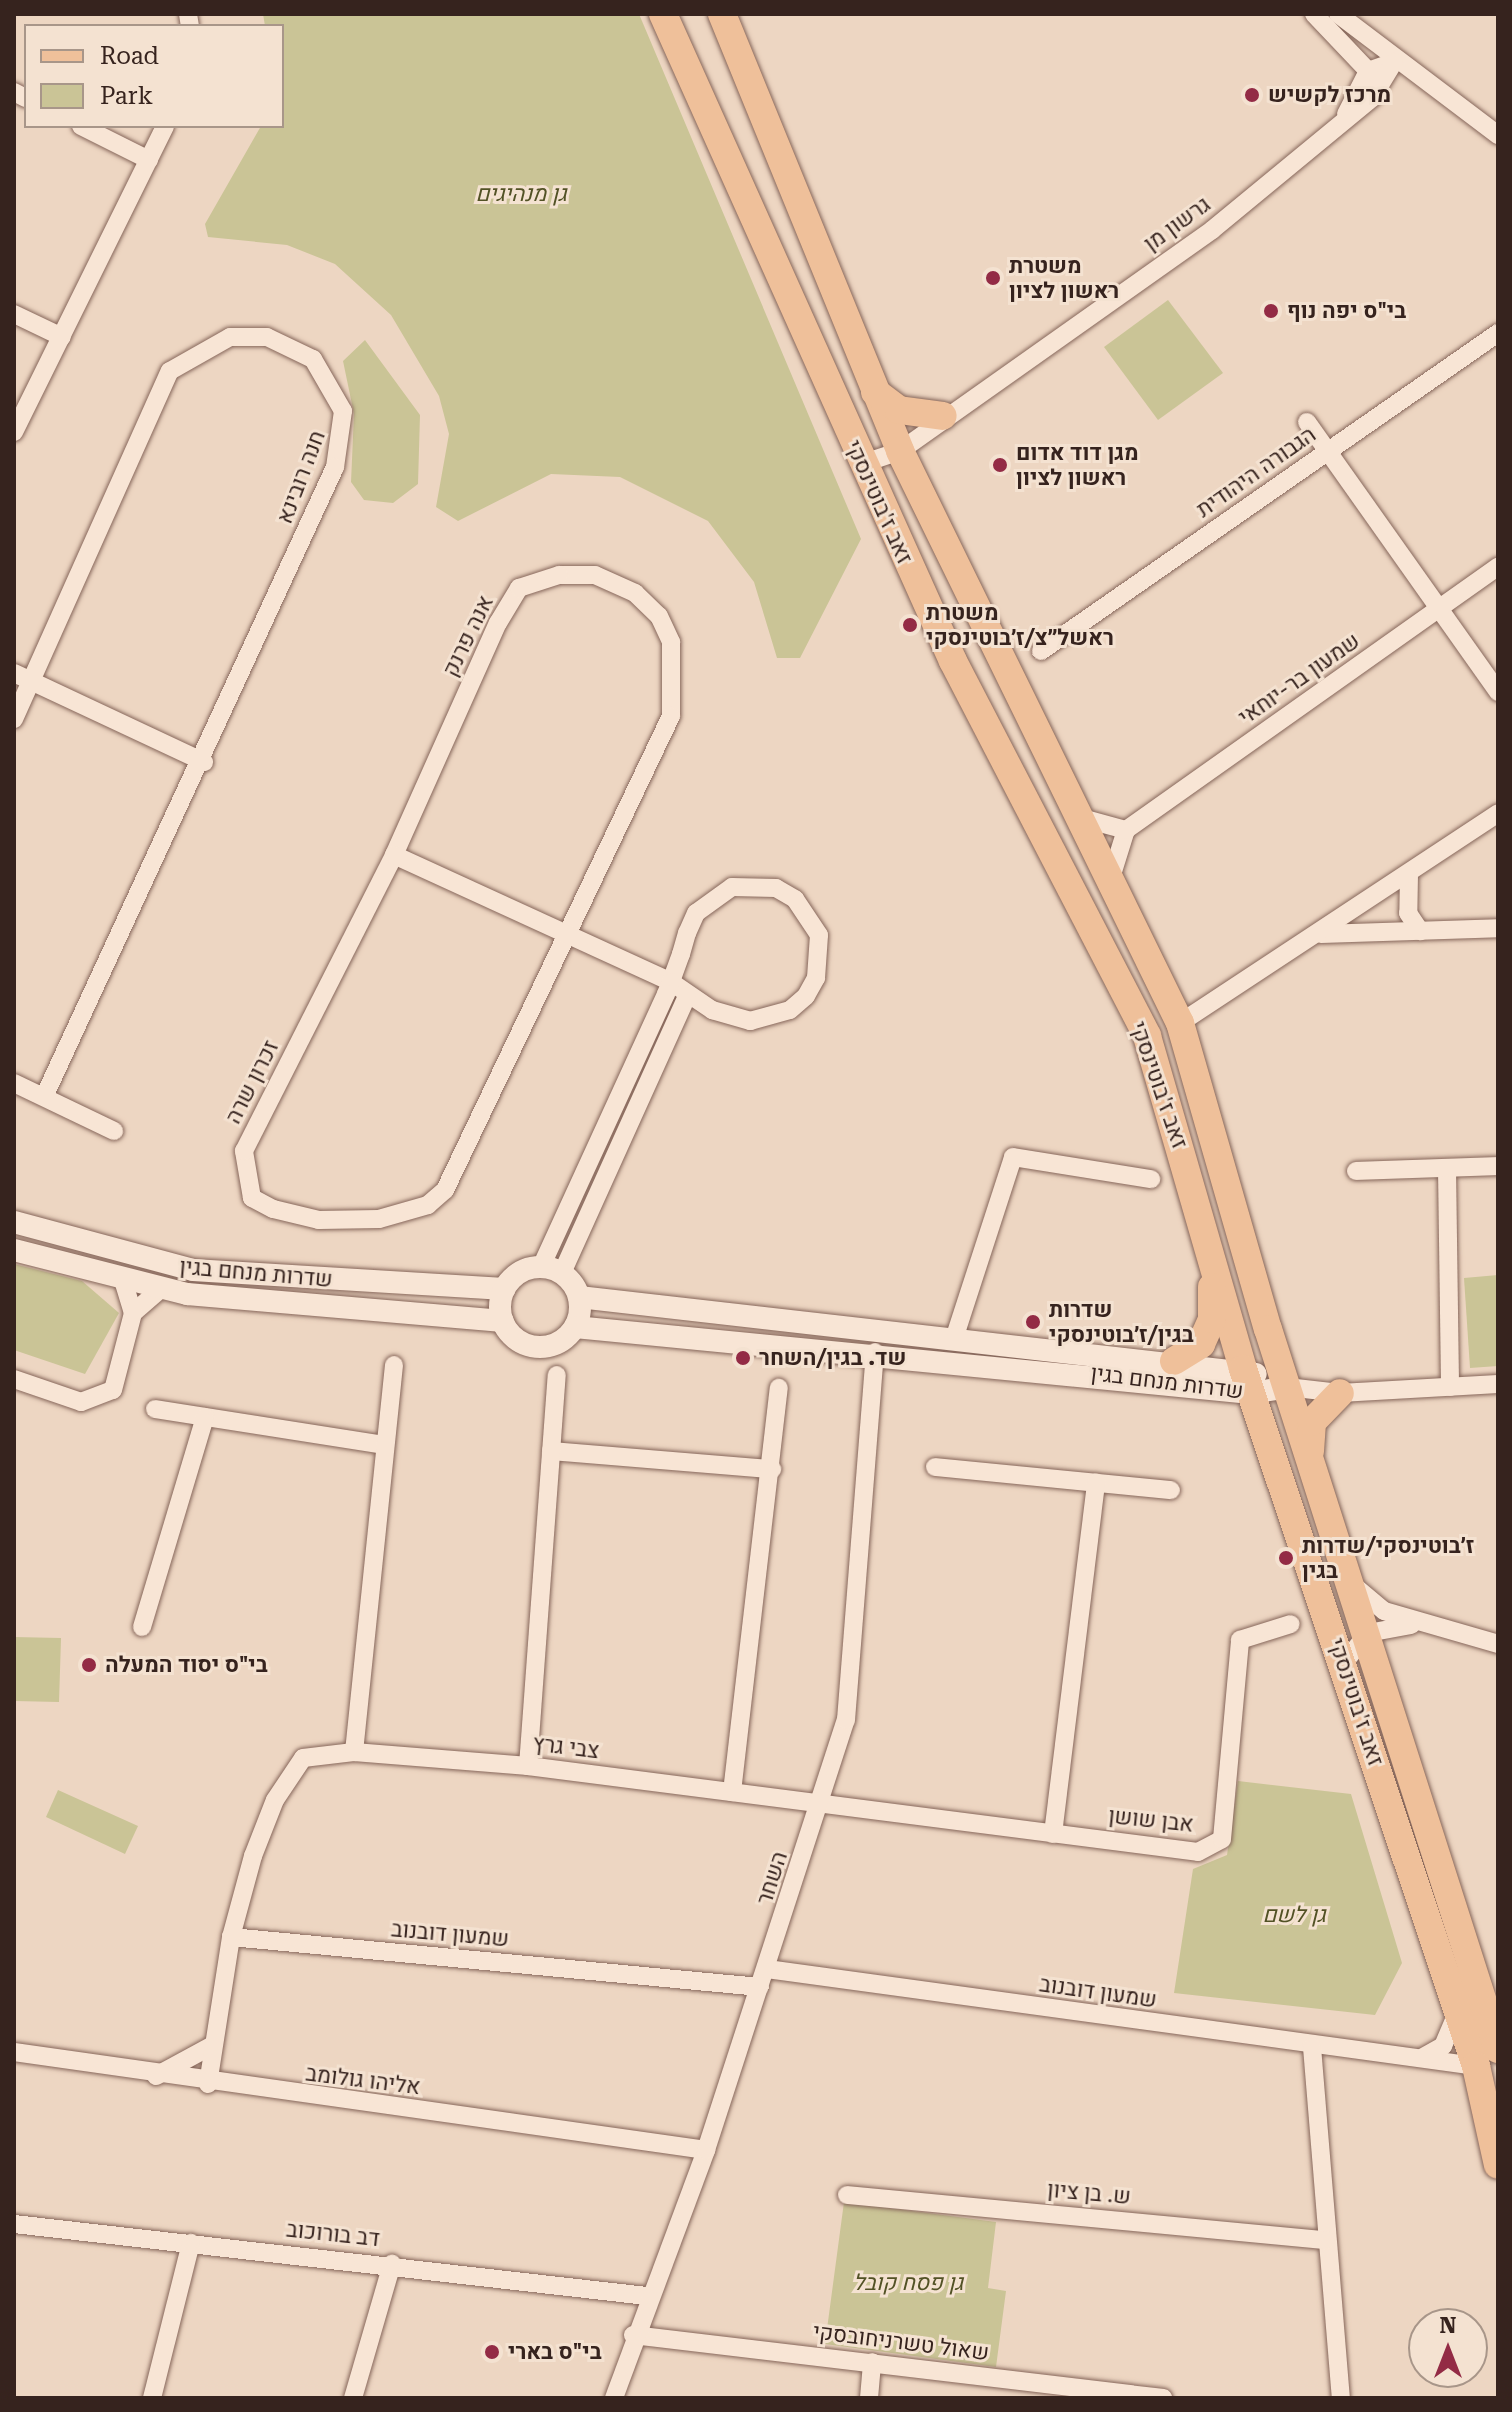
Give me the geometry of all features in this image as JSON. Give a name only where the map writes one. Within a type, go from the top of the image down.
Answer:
[{"type":"main road","name":"זאב ז'בוטינסקי","points":[[663,14],[861,464],[953,661],[1147,1036],[1247,1381],[1458,2011],[1487,2057]]},
{"type":"main road","name":"זאב ז'בוטינסקי","points":[[722,14],[898,446],[1180,1023],[1287,1387],[1368,1633],[1487,2057],[1498,2165]]},
{"type":"main road","points":[[875,392],[899,410],[948,414]]},
{"type":"main road","points":[[1174,1361],[1201,1344],[1212,1319],[1210,1255]]},
{"type":"main road","points":[[1309,1456],[1312,1422],[1340,1393]]},
{"type":"street","points":[[1338,14],[1394,62],[1498,135]]},
{"type":"street","points":[[1317,15],[1368,71],[1394,62]]},
{"type":"street","name":"גרשון מן","points":[[861,464],[898,446],[948,414],[1212,230],[1372,98],[1394,62]]},
{"type":"street","name":"גרשון מן","points":[[1343,120],[1368,71]]},
{"type":"street","points":[[85,128],[149,160]]},
{"type":"street","points":[[14,432],[164,128]]},
{"type":"street","points":[[14,314],[62,337]]},
{"type":"street","name":"הגבורה היהודית","points":[[1041,651],[1498,333]]},
{"type":"street","name":"חנה רובינא","points":[[14,719],[170,371],[230,337],[267,337],[313,359],[334,385],[345,431],[204,762],[44,1097]]},
{"type":"street","points":[[1307,422],[1443,607],[1498,692]]},
{"type":"street","name":"שמעון בר-יוחאי","points":[[1126,830],[1498,567]]},
{"type":"street","name":"אנה פרנק","points":[[394,855],[519,588],[559,575],[595,575],[635,593],[671,642],[671,716],[567,934]]},
{"type":"street","points":[[14,673],[204,762]]},
{"type":"street","points":[[1180,1023],[1321,934],[1498,813]]},
{"type":"street","points":[[1078,817],[1126,830],[1110,881]]},
{"type":"street","points":[[394,855],[671,982],[687,996],[750,1021],[790,1010],[816,978],[821,951],[810,915],[776,888],[732,887],[696,913],[671,982],[551,1270]]},
{"type":"street","name":"זכרון שרה","points":[[394,855],[244,1151],[252,1198],[273,1209],[319,1220],[379,1219],[437,1197],[567,934]]},
{"type":"street","points":[[1409,874],[1408,913],[1420,931]]},
{"type":"street","points":[[1321,934],[1498,928]]},
{"type":"street","points":[[551,1270],[687,996]]},
{"type":"street","points":[[14,1083],[114,1131]]},
{"type":"street","points":[[954,1339],[1013,1157],[1151,1179]]},
{"type":"street","points":[[1356,1171],[1498,1166]]},
{"type":"street","points":[[1447,1168],[1450,1387]]},
{"type":"street","name":"שדרות מנחם בגין","points":[[14,1222],[193,1270],[504,1289]]},
{"type":"street","name":"שדרות מנחם בגין","points":[[14,1250],[159,1290],[503,1321]]},
{"type":"street","points":[[551,1270],[579,1297],[575,1327],[540,1346],[518,1340],[503,1321],[504,1289],[520,1272],[551,1270]]},
{"type":"street","points":[[14,1379],[81,1402],[100,1400],[113,1390],[133,1313],[123,1281]]},
{"type":"street","points":[[133,1313],[159,1290]]},
{"type":"street","name":"שדרות מנחם בגין","points":[[579,1297],[1174,1361],[1247,1381]]},
{"type":"street","name":"שדרות מנחם בגין","points":[[575,1327],[1247,1381],[1287,1387]]},
{"type":"street","name":"השחר","points":[[614,2398],[647,2296],[706,2150],[822,1802],[846,1720],[875,1352]]},
{"type":"street","points":[[354,1752],[394,1365]]},
{"type":"street","points":[[528,1766],[557,1375]]},
{"type":"street","points":[[1287,1387],[1340,1393],[1498,1384]]},
{"type":"street","points":[[732,1792],[772,1469],[779,1388]]},
{"type":"street","points":[[155,1409],[384,1445]]},
{"type":"street","points":[[142,1627],[205,1417]]},
{"type":"street","points":[[354,1440],[381,1473]]},
{"type":"street","points":[[551,1451],[772,1469]]},
{"type":"street","points":[[935,1467],[1171,1490]]},
{"type":"street","points":[[1053,1834],[1096,1483]]},
{"type":"street","points":[[1353,1585],[1384,1611],[1417,1624],[1498,1644]]},
{"type":"street","name":"אבן שושן","points":[[822,1802],[1198,1852],[1222,1839],[1240,1640],[1291,1624]]},
{"type":"street","points":[[1343,1664],[1368,1633],[1417,1624]]},
{"type":"street","name":"צבי גרץ","points":[[231,1937],[275,1800],[303,1758],[354,1752],[528,1766],[822,1802]]},
{"type":"street","points":[[208,2084],[211,2046],[231,1937]]},
{"type":"street","name":"שמעון דובנוב","points":[[231,1937],[760,1987]]},
{"type":"street","name":"שמעון דובנוב","points":[[767,1969],[1312,2047],[1423,2057],[1487,2057]]},
{"type":"street","points":[[1423,2057],[1443,2046],[1458,2011]]},
{"type":"street","points":[[156,2076],[211,2046]]},
{"type":"street","points":[[1312,2047],[1341,2398]]},
{"type":"street","name":"אליהו גולומב","points":[[14,2052],[208,2084],[706,2150]]},
{"type":"street","name":"ש. בן ציון","points":[[847,2195],[1326,2240]]},
{"type":"street","name":"דב בורוכוב","points":[[14,2224],[392,2264],[647,2296]]},
{"type":"street","points":[[152,2398],[191,2243]]},
{"type":"street","points":[[353,2398],[392,2264]]},
{"type":"street","name":"שאול טשרניחובסקי","points":[[633,2335],[1163,2398]]},
{"type":"street","points":[[869,2398],[872,2362]]},
{"type":"green space","name":"גן מנהיגים","points":[[263,14],[639,14],[861,539],[800,658],[777,658],[754,582],[708,521],[620,477],[551,474],[458,521],[436,507],[449,434],[439,396],[391,315],[335,264],[287,245],[208,237],[205,224],[260,128],[284,128],[284,24],[265,24]]},
{"type":"green space","points":[[1168,300],[1223,373],[1158,420],[1104,347]]},
{"type":"green space","points":[[365,340],[420,415],[418,484],[393,503],[364,500],[351,482],[354,414],[343,361]]},
{"type":"green space","points":[[14,1264],[82,1281],[119,1313],[85,1374],[14,1350]]},
{"type":"green space","points":[[1498,1275],[1498,1366],[1470,1368],[1464,1278]]},
{"type":"green space","points":[[14,1637],[61,1638],[59,1702],[14,1701]]},
{"type":"green space","name":"גן לשם","points":[[1238,1781],[1351,1794],[1402,1963],[1375,2015],[1174,1993],[1193,1869],[1227,1855]]},
{"type":"green space","points":[[58,1790],[138,1826],[125,1854],[46,1817]]},
{"type":"green space","name":"גן פסח קובל","points":[[844,2202],[996,2222],[988,2288],[1006,2291],[996,2367],[825,2344]]},
{"type":"place","name":"מרכז לקשיש","points":[[1252,95]]},
{"type":"place","name":"משטרת ראשון לציון","points":[[993,278]]},
{"type":"place","name":"בי\"ס יפה נוף","points":[[1271,311]]},
{"type":"place","name":"מגן דוד אדום ראשון לציון","points":[[1000,465]]},
{"type":"place","name":"משטרת ראשל״צ/ז׳בוטינסקי","points":[[910,625]]},
{"type":"place","name":"שדרות בגין/ז׳בוטינסקי","points":[[1033,1322]]},
{"type":"place","name":"שד. בגין/השחר","points":[[743,1358]]},
{"type":"place","name":"ז׳בוטינסקי/שדרות בגין","points":[[1286,1558]]},
{"type":"place","name":"בי\"ס יסוד המעלה","points":[[89,1665]]},
{"type":"place","name":"בי\"ס בארי","points":[[492,2352]]}]
